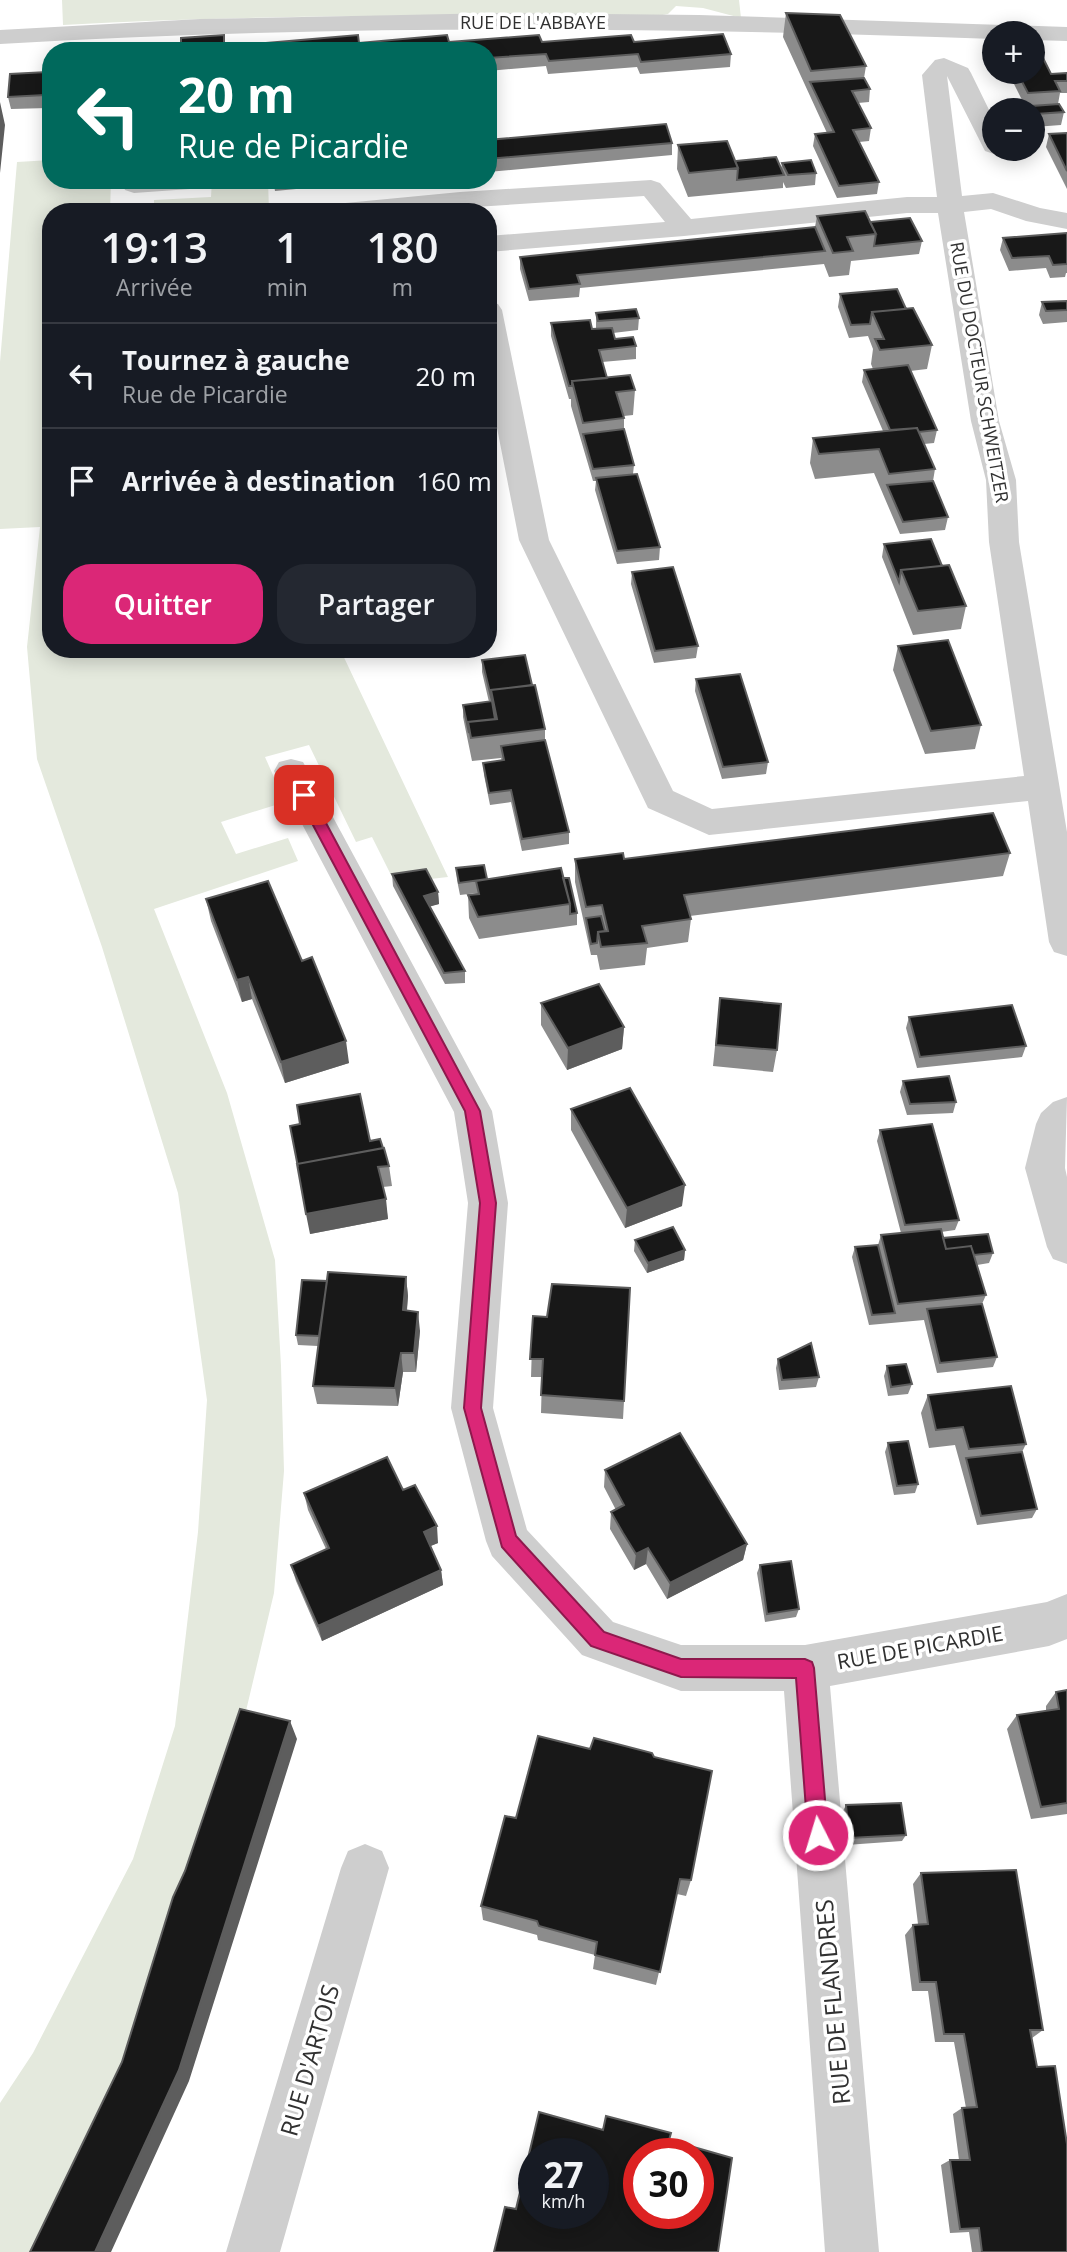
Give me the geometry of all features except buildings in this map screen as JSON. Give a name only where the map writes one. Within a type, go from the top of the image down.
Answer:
[{"type":"street","name":"RUE DE L'ABBAYE","points":[[0,37],[138,40],[405,22],[799,25],[1067,34]]},
{"type":"street","name":"RUE DU DOCTEUR SCHWEITZER","points":[[934,31],[944,65],[934,75],[951,205],[985,421],[995,448],[1006,505],[1004,542],[1052,749],[1042,787],[1066,933]]},
{"type":"street","points":[[944,65],[959,73],[982,121]]},
{"type":"street","points":[[993,201],[1001,161]]},
{"type":"street","points":[[494,203],[651,188],[684,228]]},
{"type":"street","points":[[497,243],[684,228],[907,205],[993,201],[1035,215],[1067,220]]},
{"type":"street","points":[[497,355],[534,540],[660,799],[709,822],[1042,787]]},
{"type":"street","name":"RUE DE PICARDIE","points":[[291,771],[472,1111],[488,1203],[472,1408],[508,1541],[598,1639],[681,1668],[805,1668],[1049,1624],[1067,1616]]},
{"type":"street","points":[[1067,1112],[1055,1124],[1045,1168],[1067,1247]]},
{"type":"street","name":"RUE DE FLANDRES","points":[[805,1668],[852,2252]]},
{"type":"street","name":"RUE D'ARTOIS","points":[[253,2252],[365,1868]]},
{"type":"shaded area","points":[[62,0],[739,0],[741,18],[703,8],[676,6],[668,14],[652,17],[284,17],[63,25]]},
{"type":"shaded area","points":[[42,161],[42,189],[111,189],[110,203],[42,203],[42,658],[344,658],[448,877],[395,883],[372,837],[356,842],[309,745],[265,757],[285,802],[221,822],[236,854],[288,838],[298,861],[154,909],[227,1093],[275,1260],[284,1471],[274,1593],[245,1715],[128,2075],[36,2252],[0,2252],[0,2103],[33,2053],[133,1859],[175,1726],[198,1532],[207,1400],[178,1193],[102,947],[37,759],[27,647],[40,527],[0,529],[0,362],[17,162]]},
{"type":"shaded area","points":[[211,189],[268,189],[269,203],[154,203],[154,200],[211,197]]},
{"type":"route","points":[[304,795],[472,1111],[488,1203],[472,1408],[508,1541],[598,1639],[681,1668],[805,1668],[818,1835]]}]
